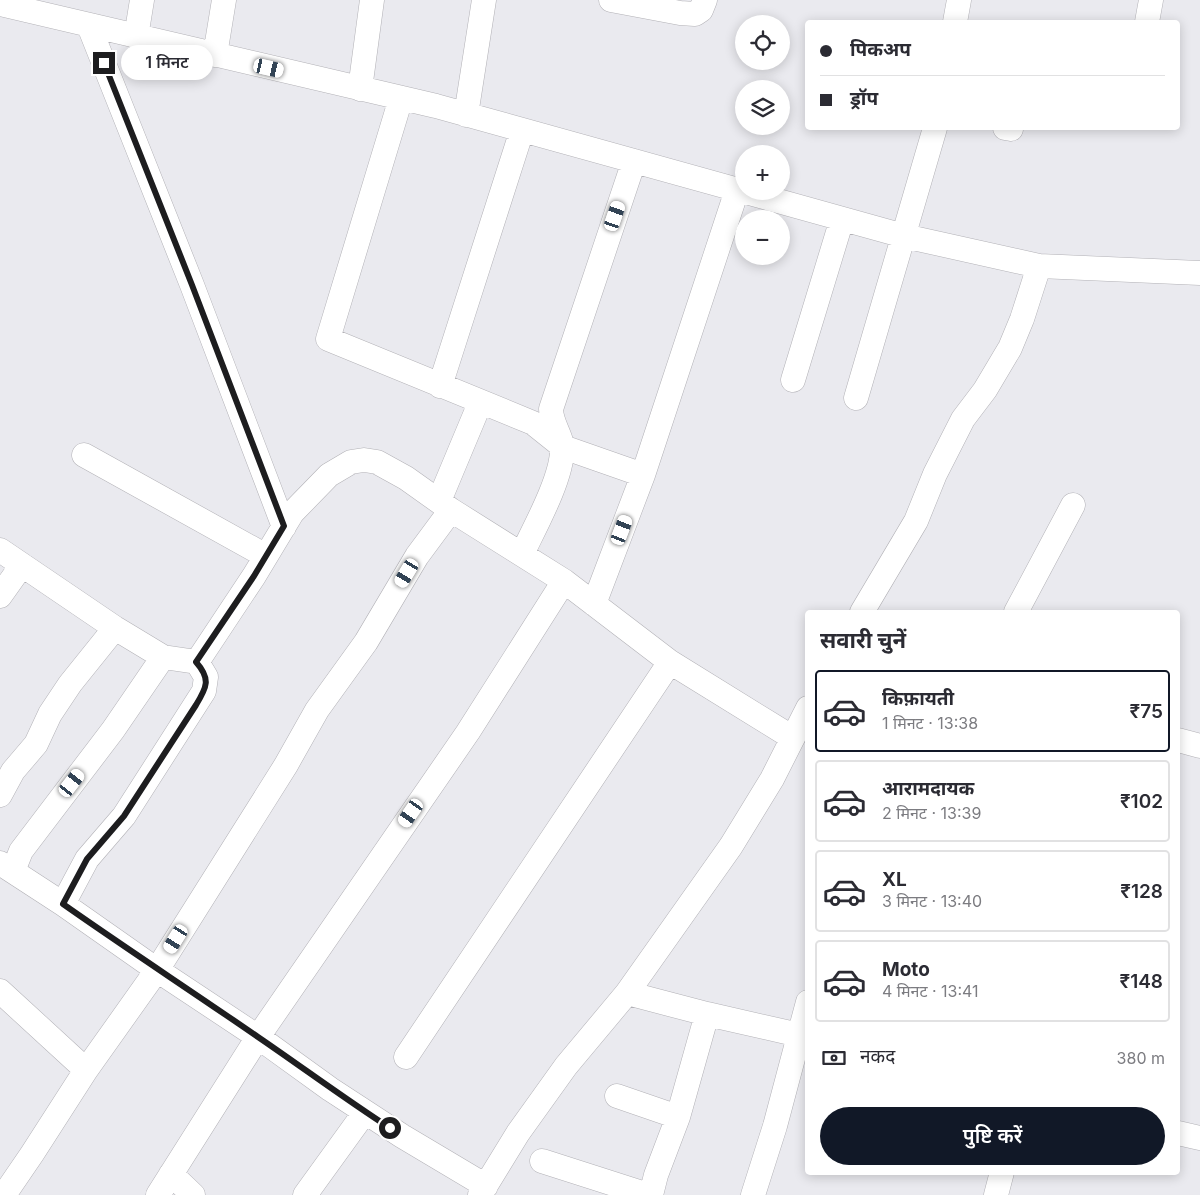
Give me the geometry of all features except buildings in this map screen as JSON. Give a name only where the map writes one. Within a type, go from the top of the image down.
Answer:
[{"type":"street","points":[[136,37],[142,0]]},
{"type":"street","points":[[215,55],[224,0]]},
{"type":"street","points":[[360,88],[372,0]]},
{"type":"street","points":[[466,115],[484,0]]},
{"type":"street","points":[[611,0],[680,14],[695,14],[701,10],[705,0]]},
{"type":"street","points":[[955,20],[959,0]]},
{"type":"street","points":[[1147,20],[1151,0]]},
{"type":"street","points":[[0,4],[401,98],[735,189]]},
{"type":"street","points":[[89,26],[192,285],[284,526]]},
{"type":"street","points":[[401,98],[328,339],[480,403],[533,423],[563,447],[643,474]]},
{"type":"street","points":[[440,386],[522,130]]},
{"type":"street","points":[[856,398],[934,130]]},
{"type":"street","points":[[522,554],[560,469],[563,447],[551,418],[551,409],[634,161]]},
{"type":"street","points":[[594,604],[643,474],[735,196]]},
{"type":"street","points":[[773,200],[904,236],[1039,266],[1200,273]]},
{"type":"street","points":[[793,380],[842,219]]},
{"type":"street","points":[[863,610],[916,522],[935,474],[963,419],[985,390],[1010,348],[1022,319],[1039,266]]},
{"type":"street","points":[[4,1195],[86,1070],[157,970],[286,765],[317,710],[366,642],[445,506],[480,403]]},
{"type":"street","points":[[84,454],[266,556]]},
{"type":"street","points":[[196,662],[292,513],[330,475],[351,462],[364,460],[377,462],[406,478],[445,506],[564,581],[670,662],[792,738]]},
{"type":"street","points":[[1017,610],[1073,505]]},
{"type":"street","points":[[0,550],[115,628],[163,657],[196,662],[206,677],[204,691],[124,816],[87,859],[63,904]]},
{"type":"street","points":[[0,596],[22,565]]},
{"type":"street","points":[[158,1195],[258,1037],[468,732],[564,581]]},
{"type":"street","points":[[0,795],[13,771],[36,744],[50,714],[70,684],[115,628]]},
{"type":"street","points":[[163,657],[114,730],[7,867],[258,1037],[330,1089],[483,1191],[518,1133],[566,1066],[627,993],[731,846],[772,779],[805,714]]},
{"type":"street","points":[[406,1057],[670,662]]},
{"type":"street","points":[[1180,741],[1200,746]]},
{"type":"street","points":[[0,991],[86,1070]]},
{"type":"street","points":[[627,993],[706,1014],[803,1036]]},
{"type":"street","points":[[542,1161],[650,1195],[678,1117],[706,1014]]},
{"type":"street","points":[[753,1195],[803,1036],[805,1022]]},
{"type":"street","points":[[617,1096],[678,1117]]},
{"type":"street","points":[[305,1195],[365,1112]]},
{"type":"street","points":[[1180,1133],[1200,1138]]},
{"type":"street","points":[[171,1174],[194,1195]]},
{"type":"street","points":[[996,1195],[1001,1175]]},
{"type":"route","points":[[104,63],[192,285],[284,526],[254,576],[196,662],[203,670],[206,684],[196,705],[124,816],[87,859],[63,904],[157,970],[258,1037],[330,1089],[390,1128]]}]
